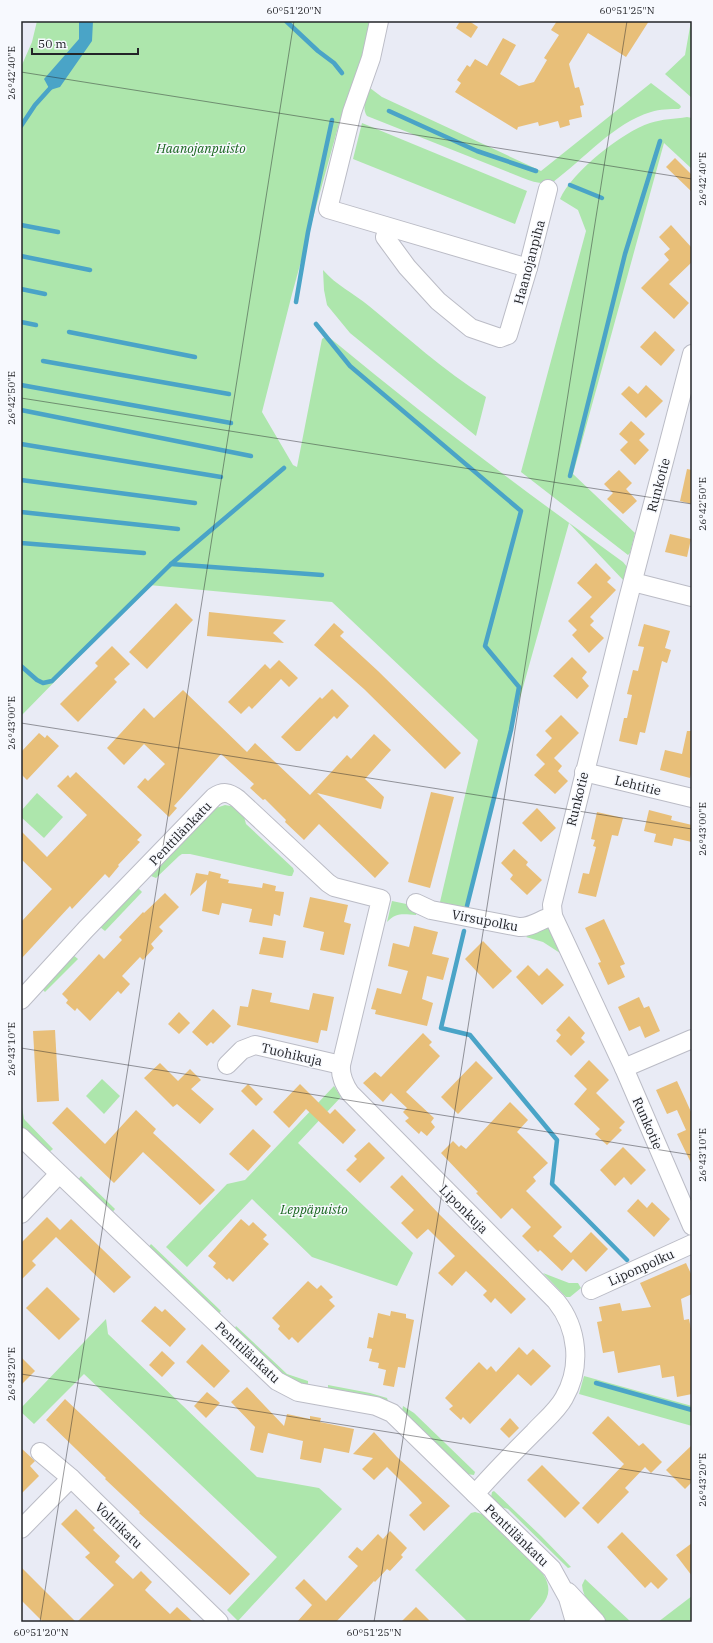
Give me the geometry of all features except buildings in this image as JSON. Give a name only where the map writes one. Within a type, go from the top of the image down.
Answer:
[{"type":"street","points":[[379,21],[371,58],[352,112],[328,210],[528,268]]},
{"type":"street","name":"Haanojanpiha","points":[[388,228],[385,237],[407,267],[438,301],[471,328],[500,338],[508,335],[528,268],[548,189]]},
{"type":"street","name":"Runkotie","points":[[692,354],[687,395],[633,582],[584,772],[552,905],[553,916],[624,1068],[692,1226]]},
{"type":"street","points":[[633,582],[692,597]]},
{"type":"street","name":"Lehtitie","points":[[584,772],[692,798]]},
{"type":"street","name":"Penttilänkatu","points":[[21,1000],[97,918],[220,792],[227,793],[238,799],[334,887],[381,898]]},
{"type":"street","name":"Liponkuja","points":[[381,898],[341,1065],[343,1081],[350,1093],[556,1301],[567,1317],[571,1328],[574,1345],[574,1377],[563,1400],[475,1494]]},
{"type":"street","name":"Virsupolku","points":[[416,903],[431,910],[515,927],[528,927],[553,916]]},
{"type":"street","points":[[624,1068],[692,1039]]},
{"type":"street","name":"Tuohikuja","points":[[227,1065],[242,1050],[255,1045],[341,1065]]},
{"type":"street","name":"Penttilänkatu","points":[[21,1137],[277,1381],[298,1392],[376,1406],[392,1413],[552,1569],[566,1593],[575,1622]]},
{"type":"street","points":[[21,1214],[59,1174]]},
{"type":"street","name":"Liponpolku","points":[[591,1290],[692,1244]]},
{"type":"street","name":"Volttikatu","points":[[40,1452],[71,1478],[218,1622]]},
{"type":"street","points":[[21,1529],[71,1478]]},
{"type":"street","name":"Penttilänkatu","points":[[566,1593],[572,1594],[580,1606],[596,1622]]},
{"type":"green space","name":"Haanojanpuisto","points":[[37,21],[372,21],[366,58],[340,120],[292,294],[262,412],[293,465],[297,467],[322,339],[325,337],[330,338],[438,425],[623,562],[628,568],[625,582],[569,523],[511,730],[468,908],[440,902],[478,740],[332,602],[149,585],[21,716],[21,67],[32,42]]},
{"type":"green space","points":[[691,21],[692,98],[665,74],[685,55]]},
{"type":"green space","points":[[651,83],[681,107],[679,109],[651,112],[624,124],[600,142],[565,173],[553,182],[546,183],[538,183],[527,179],[367,116],[365,113],[365,102],[370,88],[382,97],[541,171]]},
{"type":"green space","points":[[687,117],[692,118],[692,169],[664,143],[573,474],[635,533],[630,553],[628,555],[521,472],[586,231],[578,210],[560,199],[566,188],[586,165],[612,144],[650,123]]},
{"type":"green space","points":[[362,123],[527,191],[515,224],[353,159]]},
{"type":"green space","points":[[323,270],[333,280],[369,306],[441,365],[486,397],[476,436],[350,333],[327,305],[324,290]]},
{"type":"green space","points":[[37,793],[63,817],[44,838],[21,817],[21,811]]},
{"type":"green space","points":[[225,805],[236,807],[243,813],[246,824],[293,868],[294,871],[292,876],[190,854],[182,854],[156,878],[151,876],[216,808]]},
{"type":"green space","points":[[138,888],[142,892],[105,931],[100,927]]},
{"type":"green space","points":[[392,901],[416,906],[418,908],[416,915],[397,915],[387,922]]},
{"type":"green space","points":[[545,927],[552,930],[560,953],[543,942],[526,937],[531,933]]},
{"type":"green space","points":[[73,955],[78,959],[45,992],[41,988]]},
{"type":"green space","points":[[102,1079],[120,1096],[104,1114],[86,1096]]},
{"type":"green space","name":"Leppäpuisto","points":[[334,1086],[341,1097],[298,1143],[413,1253],[397,1286],[312,1257],[252,1199],[187,1267],[166,1247],[227,1184],[245,1180]]},
{"type":"green space","points":[[21,1101],[24,1119],[53,1149],[48,1153],[21,1126]]},
{"type":"green space","points":[[81,1176],[115,1209],[111,1214],[77,1181]]},
{"type":"green space","points":[[151,1244],[221,1311],[218,1315],[148,1248]]},
{"type":"green space","points":[[543,1273],[569,1283],[578,1283],[581,1288],[570,1297],[566,1297]]},
{"type":"green space","points":[[106,1319],[108,1334],[257,1477],[319,1488],[342,1509],[238,1621],[227,1610],[277,1557],[84,1374],[34,1424],[21,1412],[21,1408]]},
{"type":"green space","points":[[236,1326],[287,1374],[308,1381],[307,1386],[288,1380],[234,1330]]},
{"type":"green space","points":[[584,1376],[692,1406],[692,1426],[579,1394]]},
{"type":"green space","points":[[328,1385],[370,1393],[387,1398],[388,1402],[328,1389]]},
{"type":"green space","points":[[403,1406],[414,1413],[475,1472],[474,1475],[466,1474],[402,1411]]},
{"type":"green space","points":[[494,1491],[571,1567],[568,1568],[508,1509],[497,1506],[491,1497],[492,1492]]},
{"type":"green space","points":[[475,1512],[482,1514],[543,1574],[547,1582],[548,1594],[546,1600],[528,1622],[468,1622],[415,1570],[471,1513]]},
{"type":"green space","points":[[585,1579],[631,1622],[606,1622],[587,1601],[582,1585]]},
{"type":"green space","points":[[692,1596],[692,1619],[688,1622],[658,1622]]},
{"type":"water","points":[[79,21],[93,21],[92,41],[60,87],[50,90],[44,79],[79,39]]},
{"type":"waterway","points":[[286,21],[318,51],[334,63],[342,73]]},
{"type":"waterway","points":[[21,126],[35,105],[53,85]]},
{"type":"waterway","points":[[389,111],[477,151],[536,171]]},
{"type":"waterway","points":[[296,302],[308,232],[332,120]]},
{"type":"waterway","points":[[570,476],[625,254],[660,141]]},
{"type":"waterway","points":[[570,185],[602,198]]},
{"type":"waterway","points":[[21,225],[58,232]]},
{"type":"waterway","points":[[21,256],[90,270]]},
{"type":"waterway","points":[[21,289],[45,294]]},
{"type":"waterway","points":[[21,322],[36,325]]},
{"type":"waterway","points":[[316,324],[350,366],[521,511],[485,646],[519,687],[511,730],[467,906]]},
{"type":"waterway","points":[[69,332],[195,357]]},
{"type":"waterway","points":[[43,361],[229,394]]},
{"type":"waterway","points":[[21,385],[231,423]]},
{"type":"waterway","points":[[21,410],[251,456]]},
{"type":"waterway","points":[[21,444],[221,477]]},
{"type":"waterway","points":[[21,666],[37,680],[43,683],[52,681],[171,564],[284,468]]},
{"type":"waterway","points":[[21,480],[195,503]]},
{"type":"waterway","points":[[21,512],[178,529]]},
{"type":"waterway","points":[[21,543],[144,553]]},
{"type":"waterway","points":[[171,564],[322,575]]},
{"type":"waterway","points":[[464,931],[441,1028],[470,1035],[557,1140],[552,1184],[627,1260]]},
{"type":"waterway","points":[[596,1383],[692,1410]]}]
